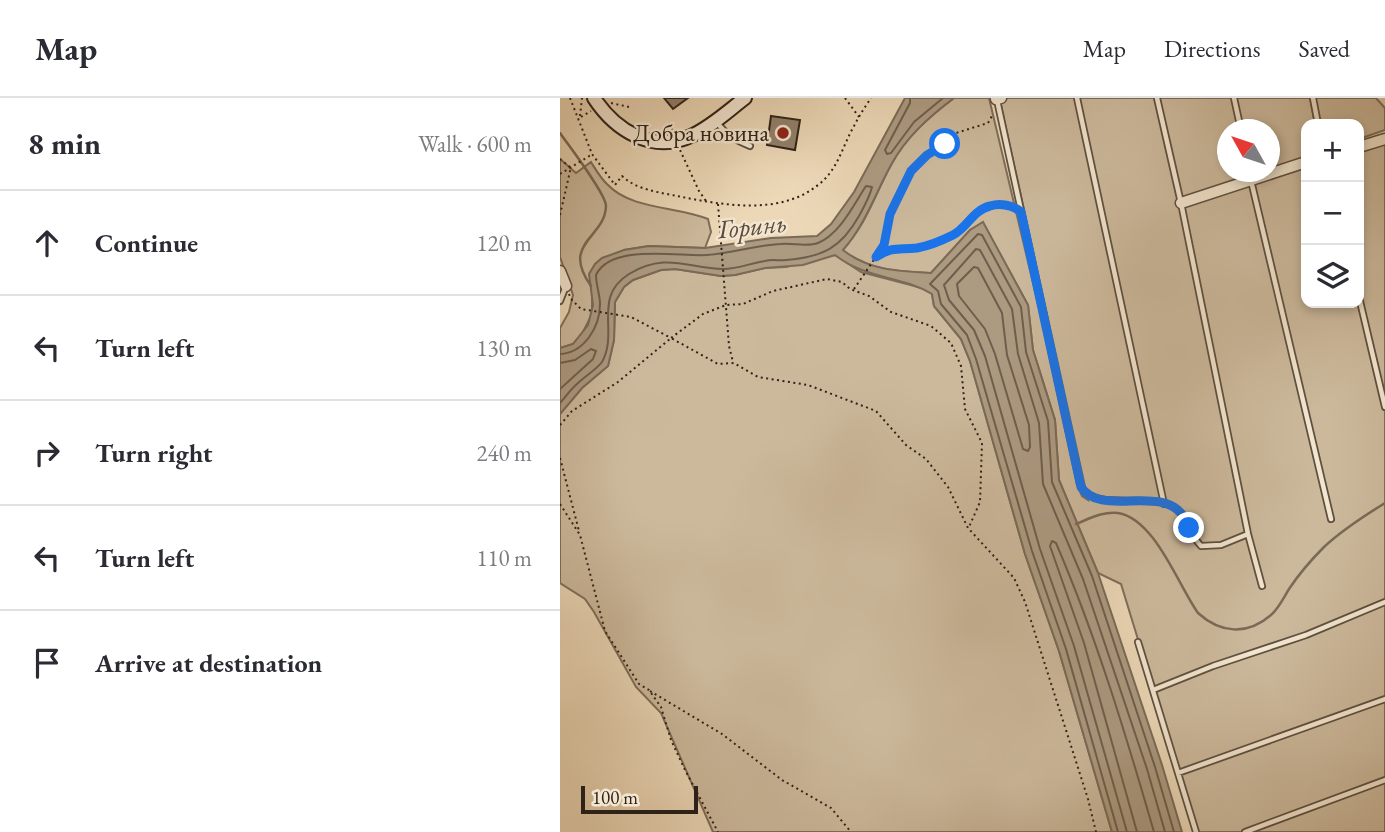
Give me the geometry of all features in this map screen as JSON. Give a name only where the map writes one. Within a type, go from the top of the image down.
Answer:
[{"type":"street","points":[[594,98],[610,119],[632,135],[652,141],[676,141],[694,134],[745,98]]},
{"type":"street","points":[[1364,145],[1385,139]]},
{"type":"street","points":[[1280,168],[1301,163]]},
{"type":"street","points":[[1181,203],[1235,182]]},
{"type":"street","points":[[560,271],[566,286]]},
{"type":"lane","points":[[1077,98],[1164,504]]},
{"type":"lane","points":[[1157,98],[1248,534],[1262,586]]},
{"type":"lane","points":[[1234,98],[1239,119]]},
{"type":"lane","points":[[1313,98],[1317,119]]},
{"type":"lane","points":[[999,99],[1079,484],[1087,494],[1097,499],[1170,504],[1185,517],[1190,533],[1201,546],[1221,545],[1248,534]]},
{"type":"lane","points":[[716,120],[725,134],[750,146]]},
{"type":"lane","points":[[1251,182],[1331,519]]},
{"type":"lane","points":[[560,301],[566,286]]},
{"type":"lane","points":[[1362,308],[1385,407]]},
{"type":"lane","points":[[1153,690],[1213,666],[1306,635],[1385,602]]},
{"type":"lane","points":[[1138,642],[1196,832]]},
{"type":"lane","points":[[1178,773],[1385,699]]},
{"type":"lane","points":[[1245,832],[1385,780]]},
{"type":"path","points":[[570,98],[580,117],[592,154],[615,185],[622,176],[629,183],[647,190],[707,202],[756,205],[802,196],[831,173],[871,98]]},
{"type":"path","points":[[580,117],[582,98]]},
{"type":"path","points":[[845,98],[859,117]]},
{"type":"path","points":[[854,290],[884,245],[890,214],[916,164],[956,133],[990,121],[993,115],[992,105],[999,99]]},
{"type":"path","points":[[669,123],[688,170],[707,202]]},
{"type":"path","points":[[560,174],[592,154]]},
{"type":"path","points":[[560,159],[571,167]]},
{"type":"path","points":[[560,215],[571,167]]},
{"type":"path","points":[[718,203],[729,346],[734,363]]},
{"type":"path","points":[[876,257],[890,248],[919,248],[956,234],[976,212],[991,205],[1010,206],[1021,212]]},
{"type":"path","points":[[560,425],[572,411],[626,375],[703,314],[726,305],[743,304],[773,291],[827,279],[842,282],[863,292],[891,312],[931,326],[951,343],[961,366],[965,410],[982,443],[980,502],[968,528]]},
{"type":"path","points":[[566,286],[570,299],[581,309],[631,317],[718,364],[734,363],[758,377],[808,385],[876,411],[906,445],[926,459],[948,487],[968,528],[1014,578],[1032,618],[1096,832]]},
{"type":"path","points":[[560,458],[605,631],[639,684],[722,734],[782,780],[831,808],[851,832]]},
{"type":"path","points":[[560,504],[580,535]]},
{"type":"path","points":[[649,690],[662,707],[684,768],[718,832]]},
{"type":"shaded area","points":[[954,98],[989,98],[1038,304],[1077,485],[1082,496],[1088,500],[1000,101],[1008,98],[1310,98],[1314,119],[1301,119],[1301,308],[1364,308],[1364,148],[1385,142],[1385,832],[1197,832],[1121,584],[1098,573],[1059,480],[1055,420],[1033,350],[1028,305],[983,223],[970,230],[931,273],[874,266],[842,250],[864,220],[891,165],[919,128]]},
{"type":"shaded area","points":[[1314,98],[1376,98],[1385,108],[1385,130],[1364,137],[1364,119],[1319,119]]},
{"type":"shaded area","points":[[560,159],[576,173],[591,162],[603,180],[618,193],[642,203],[708,219],[711,232],[705,248],[649,246],[624,250],[592,296],[592,314],[582,334],[573,344],[560,348],[560,328],[569,312],[573,295],[560,257]]},
{"type":"shaded area","points":[[835,255],[861,272],[922,288],[932,294],[934,306],[961,339],[970,361],[1025,554],[1059,651],[1112,832],[713,832],[661,713],[636,687],[585,599],[560,583],[560,414],[582,388],[608,366],[614,340],[615,302],[624,287],[633,280],[661,270],[735,275],[765,268],[786,267]]},
{"type":"water","points":[[905,98],[954,98],[927,120],[904,145],[864,220],[843,250],[874,266],[931,273],[970,230],[983,222],[1028,305],[1033,350],[1055,420],[1059,480],[1098,573],[1182,832],[1112,832],[1059,651],[1025,554],[970,361],[961,339],[934,306],[932,294],[908,283],[859,269],[835,255],[803,265],[765,268],[735,275],[661,270],[633,280],[624,287],[615,302],[614,340],[608,366],[582,388],[560,414],[560,348],[573,344],[588,325],[593,305],[589,274],[595,264],[602,258],[624,250],[649,246],[705,248],[771,238],[817,236],[831,224],[854,192]]},
{"type":"building","points":[[664,98],[688,98],[673,109]]},
{"type":"building","name":"Добра новина","points":[[771,116],[800,120],[795,150],[767,145]]},
{"type":"waterway","points":[[560,133],[594,181],[606,206],[604,217],[586,242],[580,260],[591,286]]},
{"type":"waterway","points":[[1076,524],[1107,513],[1118,513],[1131,518],[1154,540],[1198,613],[1215,625],[1243,629],[1262,622],[1271,615],[1301,573],[1324,547],[1385,503]]},
{"type":"place","name":"Добра новина","points":[[783,133]]},
{"type":"route","points":[[945,144],[916,164],[907,177],[890,214],[884,245],[876,257],[890,248],[919,248],[956,234],[976,212],[991,205],[1010,206],[1021,212],[1079,484],[1087,494],[1097,499],[1170,504],[1185,517],[1189,528]]},
{"type":"water label","name":"Горинь","points":[[752,226]]}]
